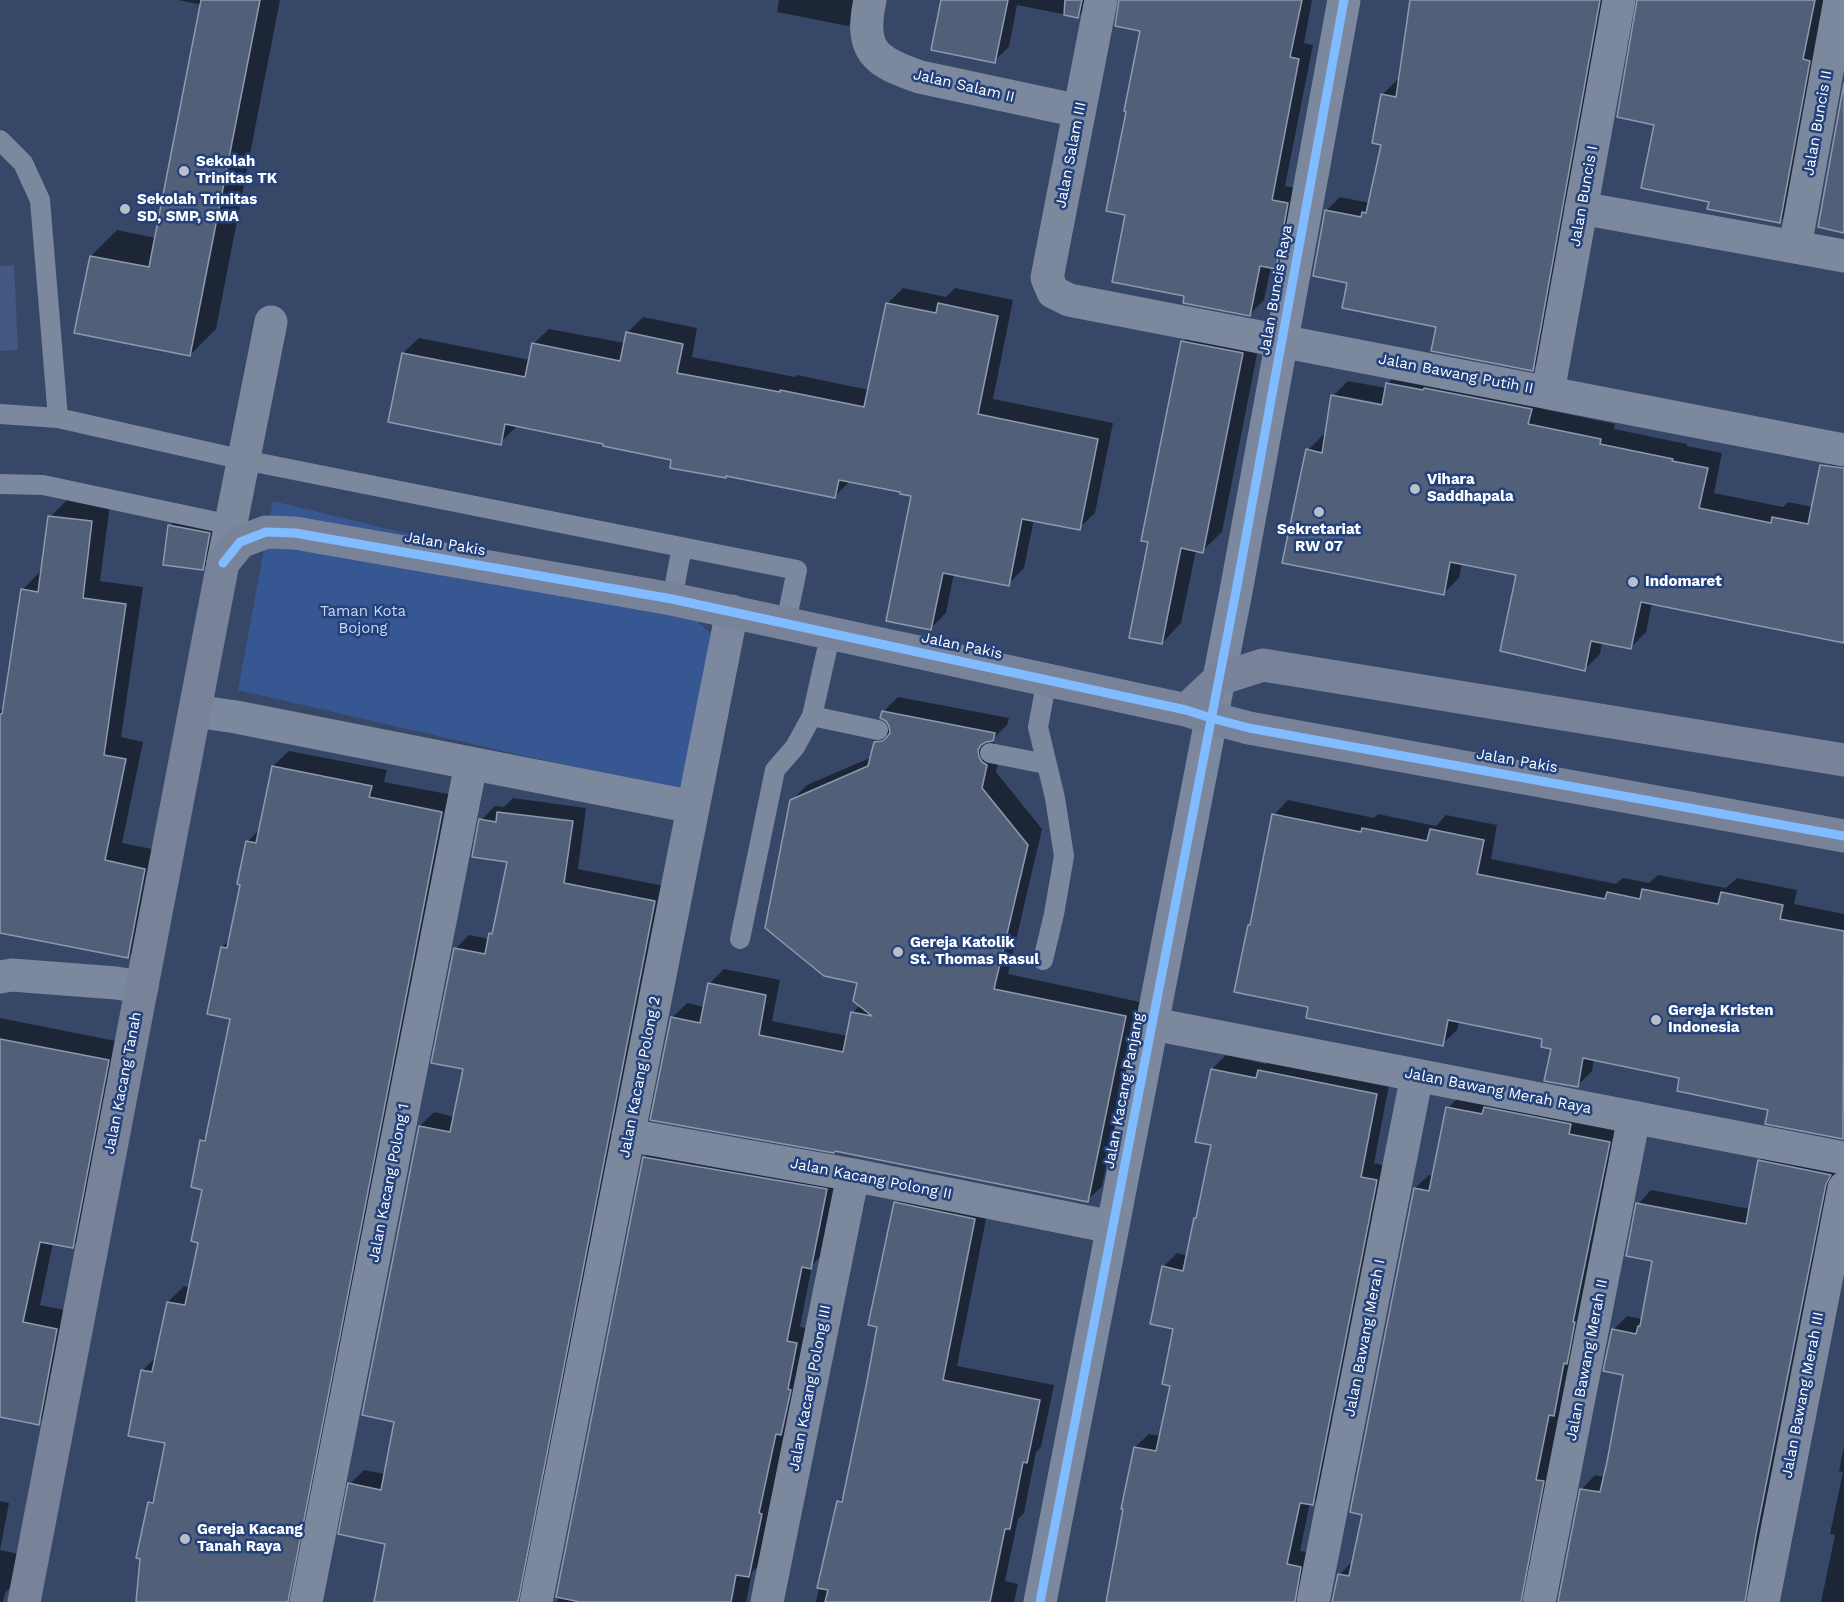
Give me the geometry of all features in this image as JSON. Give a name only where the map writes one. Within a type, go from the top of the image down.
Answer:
[{"type":"street","name":"Jalan Salam II","points":[[870,0],[866,16],[869,48],[883,62],[930,80],[1079,111]]},
{"type":"street","name":"Jalan Salam III","points":[[1069,300],[1053,292],[1047,278],[1101,0]]},
{"type":"street","name":"Jalan Buncis Raya","points":[[1219,679],[1344,0]]},
{"type":"street","name":"Jalan Buncis I","points":[[1548,392],[1619,0]]},
{"type":"street","name":"Jalan Buncis II","points":[[1795,247],[1840,0]]},
{"type":"street","points":[[1581,208],[1844,256]]},
{"type":"street","name":"Jalan Bawang Putih II","points":[[1069,300],[1844,450]]},
{"type":"street","points":[[223,563],[271,322]]},
{"type":"street","name":"Jalan Pakis","points":[[223,563],[240,542],[266,532],[295,533],[672,599]]},
{"type":"street","name":"Jalan Kacang Tanah","points":[[24,1602],[223,563]]},
{"type":"street","points":[[672,599],[732,611]]},
{"type":"street","name":"Jalan Pakis","points":[[732,611],[1198,714],[1260,730],[1844,836]]},
{"type":"street","name":"Jalan Kacang Polong 2","points":[[536,1602],[732,611]]},
{"type":"street","points":[[1198,714],[1219,679],[1263,665],[1844,760]]},
{"type":"street","points":[[195,711],[693,807]]},
{"type":"street","name":"Jalan Kacang Panjang","points":[[1040,1602],[1152,1024],[1198,714]]},
{"type":"street","name":"Jalan Kacang Polong 1","points":[[306,1602],[471,764]]},
{"type":"street","points":[[0,977],[12,975],[142,987]]},
{"type":"street","name":"Jalan Bawang Merah Raya","points":[[1152,1024],[1844,1158]]},
{"type":"street","name":"Jalan Bawang Merah I","points":[[1313,1602],[1417,1075]]},
{"type":"street","name":"Jalan Bawang Merah II","points":[[1539,1602],[1635,1117]]},
{"type":"street","name":"Jalan Kacang Polong II","points":[[628,1135],[853,1175],[1112,1227]]},
{"type":"street","name":"Jalan Kacang Polong III","points":[[767,1602],[853,1175]]},
{"type":"street","name":"Jalan Bawang Merah III","points":[[1763,1602],[1844,1188]]},
{"type":"lane","points":[[0,141],[23,163],[40,200],[58,418]]},
{"type":"lane","points":[[0,414],[58,418],[244,460],[797,570],[786,622]]},
{"type":"lane","points":[[0,484],[43,485],[231,525]]},
{"type":"lane","points":[[672,599],[682,547]]},
{"type":"lane","points":[[740,939],[775,770],[795,747],[812,716],[831,632]]},
{"type":"lane","points":[[1043,960],[1064,856],[1055,798],[1038,727],[1047,680]]},
{"type":"lane","points":[[812,716],[878,730]]},
{"type":"lane","points":[[990,753],[1047,764]]},
{"type":"green space","name":"Taman Kota Bojong","points":[[273,501],[671,598],[735,655],[703,797],[238,690]]},
{"type":"shaded area","points":[[14,265],[18,350],[0,351],[0,266]]},
{"type":"building","points":[[201,0],[260,0],[190,356],[74,333],[90,256],[149,267]]},
{"type":"building","points":[[941,0],[1008,0],[995,63],[931,50]]},
{"type":"building","points":[[1065,0],[1082,0],[1078,18],[1064,15]]},
{"type":"building","points":[[1119,0],[1302,0],[1290,57],[1299,59],[1272,200],[1288,203],[1276,269],[1260,266],[1250,316],[1183,303],[1184,296],[1112,282],[1125,215],[1106,211],[1140,31],[1115,26]]},
{"type":"building","points":[[1410,0],[1600,0],[1533,371],[1431,351],[1436,327],[1342,308],[1347,283],[1313,276],[1325,210],[1361,217],[1362,212],[1366,213],[1381,145],[1372,143],[1381,94],[1396,97]]},
{"type":"building","points":[[1637,0],[1815,0],[1803,59],[1810,61],[1780,223],[1707,209],[1709,202],[1641,188],[1654,125],[1617,117]]},
{"type":"building","points":[[1844,83],[1844,233],[1818,227]]},
{"type":"building","points":[[886,303],[936,313],[938,303],[998,316],[978,414],[1098,439],[1080,530],[1022,519],[1009,586],[943,573],[931,630],[886,621],[911,496],[839,480],[835,498],[726,476],[726,478],[670,468],[671,460],[505,424],[501,445],[388,422],[402,353],[525,377],[532,343],[620,361],[626,332],[683,344],[677,373],[864,407]]},
{"type":"building","points":[[1181,341],[1243,353],[1203,553],[1181,548],[1162,644],[1129,638],[1148,542],[1141,541]]},
{"type":"building","points":[[1386,383],[1532,409],[1528,424],[1601,439],[1600,444],[1708,468],[1699,508],[1771,523],[1772,517],[1808,524],[1820,465],[1844,468],[1844,643],[1641,602],[1631,649],[1591,641],[1585,671],[1500,651],[1516,575],[1450,562],[1444,595],[1282,563],[1306,449],[1322,453],[1331,395],[1382,405]]},
{"type":"building","points":[[48,516],[92,521],[83,598],[126,604],[104,755],[126,759],[105,860],[145,869],[128,958],[0,933],[0,714],[2,714],[21,589],[38,592]]},
{"type":"building","points":[[168,525],[210,533],[203,570],[163,565]]},
{"type":"building","name":"Gereja Katolik St. Thomas Rasul","points":[[882,711],[995,733],[993,741],[981,745],[978,750],[982,762],[987,765],[982,788],[1028,845],[994,989],[1126,1016],[1088,1202],[835,1151],[834,1153],[650,1120],[671,1017],[700,1023],[708,983],[766,995],[759,1035],[843,1052],[851,1012],[872,1016],[853,1001],[857,983],[824,976],[765,928],[790,800],[868,766],[874,742],[882,741],[890,733],[886,721],[880,718]]},
{"type":"building","points":[[272,766],[372,786],[369,797],[442,812],[288,1602],[136,1602],[140,1559],[136,1558],[148,1502],[153,1503],[165,1443],[128,1436],[141,1370],[152,1372],[167,1302],[185,1305],[198,1243],[191,1241],[202,1190],[191,1187],[200,1140],[205,1141],[230,1019],[207,1014],[221,947],[227,948],[246,841],[256,843]]},
{"type":"building","points":[[497,812],[573,821],[564,883],[655,901],[518,1602],[374,1602],[385,1544],[338,1534],[348,1483],[381,1490],[394,1422],[362,1415],[419,1126],[450,1132],[463,1069],[431,1063],[454,948],[485,954],[489,933],[492,934],[507,862],[472,857],[479,819],[496,822]]},
{"type":"building","points":[[1272,814],[1361,832],[1362,828],[1427,841],[1430,829],[1484,840],[1477,874],[1605,899],[1607,892],[1640,899],[1642,889],[1718,904],[1721,892],[1783,905],[1780,919],[1844,931],[1843,1139],[1765,1124],[1768,1110],[1677,1091],[1679,1078],[1583,1058],[1578,1087],[1544,1081],[1551,1049],[1541,1047],[1542,1039],[1448,1020],[1443,1046],[1306,1018],[1308,1007],[1234,992]]},
{"type":"building","points":[[0,1039],[109,1060],[73,1248],[40,1242],[23,1322],[57,1329],[39,1425],[0,1417]]},
{"type":"building","points":[[1211,1069],[1256,1078],[1258,1070],[1377,1094],[1361,1177],[1377,1180],[1313,1505],[1300,1503],[1287,1564],[1301,1567],[1295,1602],[1106,1602],[1134,1447],[1156,1451],[1170,1386],[1162,1384],[1173,1329],[1150,1324],[1162,1266],[1183,1271],[1194,1218],[1196,1218],[1211,1145],[1195,1142]]},
{"type":"building","points":[[1446,1107],[1482,1114],[1484,1107],[1571,1124],[1569,1134],[1610,1142],[1573,1322],[1575,1322],[1567,1364],[1564,1363],[1554,1416],[1549,1415],[1536,1480],[1544,1481],[1521,1602],[1332,1602],[1338,1574],[1349,1576],[1362,1515],[1350,1512],[1414,1188],[1429,1191]]},
{"type":"building","points":[[643,1157],[827,1189],[811,1269],[802,1267],[787,1341],[797,1343],[788,1389],[791,1390],[781,1435],[776,1434],[759,1513],[762,1514],[749,1577],[736,1575],[731,1602],[580,1602],[556,1597]]},
{"type":"building","points":[[1758,1160],[1831,1175],[1826,1184],[1756,1535],[1745,1602],[1558,1602],[1580,1489],[1600,1492],[1607,1462],[1623,1375],[1603,1371],[1612,1329],[1636,1334],[1640,1326],[1652,1261],[1626,1256],[1636,1203],[1746,1224]]},
{"type":"building","points":[[894,1202],[975,1219],[943,1380],[1040,1400],[1027,1463],[1023,1462],[1010,1529],[1005,1529],[990,1602],[825,1602],[828,1590],[817,1588],[837,1501],[842,1502],[866,1386],[877,1327],[868,1325]]},
{"type":"cycle path","points":[[1040,1602],[1237,586],[1344,0]]},
{"type":"cycle path","points":[[223,563],[240,542],[266,532],[295,533],[672,599],[1186,710],[1249,728],[1844,836]]},
{"type":"place","name":"Sekolah Trinitas TK","points":[[184,171]]},
{"type":"place","name":"Sekolah Trinitas SD, SMP, SMA","points":[[125,209]]},
{"type":"place","name":"Vihara Saddhapala","points":[[1415,489]]},
{"type":"place","name":"Sekretariat RW 07","points":[[1319,512]]},
{"type":"place","name":"Indomaret","points":[[1633,582]]},
{"type":"place","name":"Gereja Katolik St. Thomas Rasul","points":[[898,952]]},
{"type":"place","name":"Gereja Kristen Indonesia","points":[[1656,1020]]},
{"type":"place","name":"Gereja Kacang Tanah Raya","points":[[185,1539]]}]
